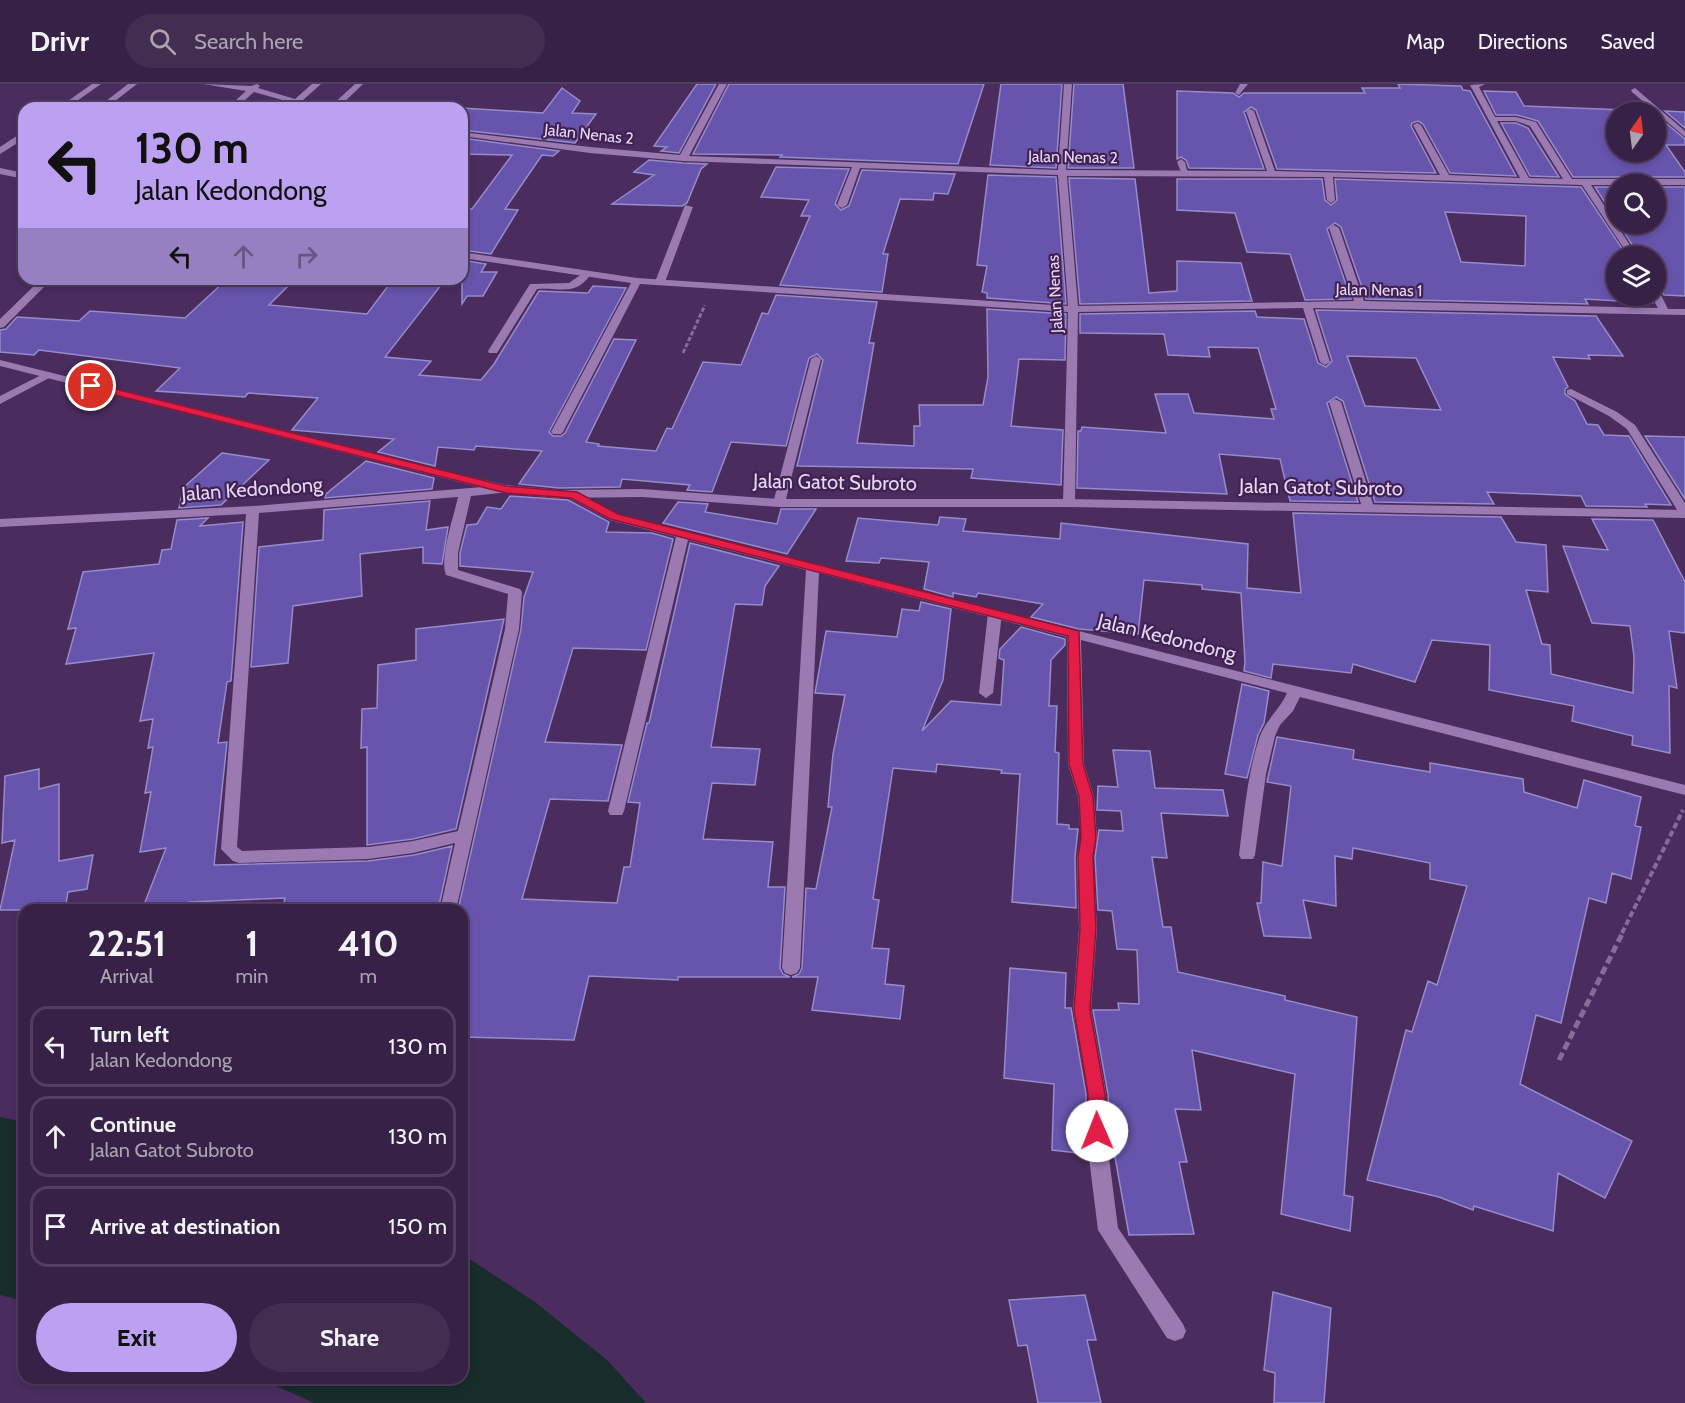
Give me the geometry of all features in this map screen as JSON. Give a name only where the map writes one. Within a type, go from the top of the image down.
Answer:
[{"type":"street","points":[[71,102],[97,84]]},
{"type":"street","points":[[109,102],[133,84]]},
{"type":"street","points":[[207,84],[256,86],[296,102],[317,84]]},
{"type":"street","points":[[339,102],[359,84]]},
{"type":"street","points":[[683,158],[723,84]]},
{"type":"street","name":"Jalan Nenas","points":[[1068,84],[1062,173],[1072,309],[1069,503]]},
{"type":"street","points":[[1239,93],[1244,84]]},
{"type":"street","points":[[1480,84],[1474,84],[1526,180]]},
{"type":"street","points":[[238,102],[256,86]]},
{"type":"street","points":[[1635,90],[1685,135]]},
{"type":"street","points":[[1250,111],[1272,174]]},
{"type":"street","points":[[1492,118],[1516,119],[1533,124],[1569,182]]},
{"type":"street","points":[[1417,125],[1445,176]]},
{"type":"street","name":"Jalan Nenas 2","points":[[468,135],[590,150],[683,158],[1062,173],[1185,172],[1445,176],[1569,182],[1685,182]]},
{"type":"street","points":[[0,151],[18,139]]},
{"type":"street","points":[[1181,162],[1185,172]]},
{"type":"street","points":[[842,205],[857,164]]},
{"type":"street","points":[[13,174],[18,170]]},
{"type":"street","points":[[0,171],[18,175]]},
{"type":"street","points":[[1328,175],[1330,200]]},
{"type":"street","points":[[1585,182],[1627,246]]},
{"type":"street","points":[[660,282],[688,207]]},
{"type":"street","points":[[1334,228],[1360,304]]},
{"type":"street","name":"Jalan Nenas 1","points":[[468,256],[637,280],[1072,309],[1360,304],[1685,312]]},
{"type":"street","points":[[493,351],[534,286],[579,285],[586,274]]},
{"type":"street","points":[[557,432],[637,280]]},
{"type":"street","points":[[0,325],[42,285]]},
{"type":"street","points":[[1307,304],[1325,362]]},
{"type":"street","points":[[1662,306],[1665,312]]},
{"type":"street","points":[[779,503],[816,359]]},
{"type":"street","name":"Jalan Gatot Subroto","points":[[0,363],[506,489],[573,495],[642,493],[779,503],[1069,503],[1685,514]]},
{"type":"street","points":[[0,401],[47,375]]},
{"type":"street","points":[[1571,392],[1613,414],[1631,427],[1685,514]]},
{"type":"street","points":[[1335,402],[1368,507]]},
{"type":"street","name":"Jalan Kedondong","points":[[0,523],[253,510],[506,489]]},
{"type":"street","points":[[449,904],[512,629],[515,592],[451,572],[452,553],[465,493]]},
{"type":"street","name":"Jalan Kedondong","points":[[573,495],[614,517],[1685,790]]},
{"type":"street","points":[[253,510],[228,849],[239,857],[368,853],[413,847],[466,835]]},
{"type":"street","points":[[616,811],[683,535]]},
{"type":"street","points":[[791,968],[813,567]]},
{"type":"street","points":[[986,693],[995,613]]},
{"type":"street","points":[[1074,633],[1076,764],[1086,797],[1089,838],[1085,856],[1088,928],[1082,1010],[1096,1094],[1098,1150],[1108,1230],[1175,1331]]},
{"type":"street","points":[[1247,855],[1258,774],[1268,736],[1275,723],[1286,711],[1296,690]]},
{"type":"path","points":[[683,353],[714,285]]},
{"type":"path","points":[[1559,1060],[1685,806]]},
{"type":"shaded area","points":[[0,1117],[18,1121],[18,1300],[0,1295]]},
{"type":"shaded area","points":[[468,1258],[535,1302],[607,1360],[646,1403],[314,1403],[272,1384],[468,1384]]},
{"type":"building","points":[[697,84],[716,84],[679,153],[661,151],[667,147],[654,146]]},
{"type":"building","points":[[729,84],[984,84],[958,164],[780,157],[782,155],[693,154]]},
{"type":"building","points":[[1001,84],[1062,84],[1056,168],[990,165]]},
{"type":"building","points":[[1074,84],[1123,84],[1134,168],[1068,168]]},
{"type":"building","points":[[1398,84],[1461,86],[1463,90],[1470,91],[1516,176],[1450,173],[1423,124],[1418,121],[1412,123],[1411,126],[1436,173],[1277,169],[1256,110],[1251,107],[1244,112],[1264,169],[1189,168],[1186,160],[1181,157],[1177,159],[1177,91],[1233,93],[1239,97],[1244,93],[1365,93],[1362,88],[1400,88]]},
{"type":"building","points":[[562,88],[580,101],[572,113],[596,114],[575,143],[468,131],[468,108],[543,113]]},
{"type":"building","points":[[1484,91],[1516,92],[1524,106],[1606,109],[1606,162],[1666,162],[1666,145],[1685,172],[1685,177],[1666,177],[1666,174],[1606,174],[1606,177],[1573,177],[1538,121],[1517,115],[1496,115]]},
{"type":"building","points":[[1666,111],[1685,112],[1685,128],[1666,112]]},
{"type":"building","points":[[1501,123],[1516,123],[1528,128],[1559,177],[1530,176]]},
{"type":"building","points":[[1666,123],[1685,139],[1685,145],[1666,145]]},
{"type":"building","points":[[468,139],[559,151],[553,156],[542,155],[505,209],[518,210],[491,254],[468,251],[468,209],[472,209],[512,155],[468,154]]},
{"type":"building","points":[[649,160],[707,164],[701,169],[687,203],[682,206],[612,204],[654,175],[634,172]]},
{"type":"building","points":[[776,167],[849,169],[835,204],[841,210],[849,206],[862,170],[955,174],[948,194],[934,193],[933,200],[900,199],[883,254],[888,254],[882,292],[780,285],[810,216],[801,216],[809,200],[761,197]]},
{"type":"building","points":[[988,175],[1056,177],[1066,304],[987,298],[987,293],[982,292],[987,266],[977,265]]},
{"type":"building","points":[[1069,178],[1135,179],[1149,293],[1177,291],[1177,261],[1241,263],[1252,301],[1080,304]]},
{"type":"building","points":[[1177,179],[1322,179],[1325,200],[1331,205],[1337,200],[1335,179],[1581,187],[1606,224],[1606,234],[1612,234],[1620,246],[1606,246],[1606,300],[1585,299],[1588,304],[1366,299],[1341,227],[1335,223],[1327,229],[1351,299],[1305,300],[1290,254],[1247,252],[1235,213],[1177,210]],"holes":[[[1445,212],[1526,216],[1525,266],[1461,262]]]},
{"type":"building","points":[[1595,187],[1606,187],[1606,204]]},
{"type":"building","points":[[1666,187],[1685,187],[1685,296],[1666,295],[1666,246],[1633,246],[1625,234],[1666,234]]},
{"type":"building","points":[[468,261],[486,264],[481,272],[497,272],[483,296],[467,296],[462,304],[462,285],[468,285]]},
{"type":"building","points":[[221,285],[289,285],[269,305],[367,314],[389,285],[441,285],[385,357],[431,361],[419,375],[481,380],[494,364],[539,291],[588,293],[593,286],[626,288],[549,432],[553,436],[561,436],[565,433],[614,339],[636,340],[586,442],[599,444],[598,446],[656,451],[667,428],[672,429],[703,362],[741,365],[762,313],[768,314],[776,295],[877,302],[869,343],[874,343],[857,443],[914,446],[914,426],[920,426],[919,405],[983,405],[988,377],[987,309],[1066,314],[1065,360],[1019,359],[1011,426],[1063,430],[1061,485],[971,478],[973,469],[797,466],[823,360],[817,354],[809,358],[786,446],[731,442],[712,492],[687,490],[690,485],[622,479],[620,487],[559,488],[519,484],[542,451],[476,446],[474,450],[438,447],[435,466],[378,452],[394,439],[292,430],[318,398],[248,393],[245,397],[156,391],[180,368],[39,350],[34,355],[0,352],[0,330],[6,329],[17,317],[79,321],[90,311],[185,318]]},
{"type":"building","points":[[1316,310],[1596,316],[1623,356],[1588,355],[1590,359],[1553,357],[1568,387],[1565,389],[1565,394],[1575,401],[1587,424],[1598,425],[1604,435],[1629,436],[1671,505],[1586,506],[1581,496],[1487,492],[1494,504],[1375,502],[1343,401],[1336,397],[1327,403],[1358,502],[1290,501],[1280,459],[1219,454],[1227,494],[1077,488],[1078,431],[1081,431],[1082,427],[1166,433],[1155,394],[1188,394],[1194,413],[1274,419],[1271,409],[1276,409],[1258,348],[1208,347],[1210,357],[1168,355],[1164,334],[1080,333],[1080,314],[1255,311],[1257,317],[1304,319],[1318,363],[1326,367],[1332,361]],"holes":[[[1347,356],[1416,358],[1441,410],[1365,406]]]},
{"type":"building","points":[[1645,436],[1685,437],[1685,499]]},
{"type":"building","points":[[222,453],[269,460],[221,505],[179,508],[183,488]]},
{"type":"building","points":[[366,461],[434,478],[432,489],[325,498],[326,494]]},
{"type":"building","points":[[510,496],[568,500],[609,522],[606,532],[652,533],[673,539],[646,650],[573,648],[545,742],[622,745],[608,801],[550,799],[522,899],[617,903],[624,867],[630,867],[640,803],[628,802],[647,723],[649,723],[690,543],[779,566],[765,586],[762,605],[735,604],[711,747],[760,749],[755,785],[712,783],[703,839],[773,842],[768,887],[785,887],[780,968],[783,974],[790,977],[678,977],[678,980],[589,976],[574,1040],[468,1037],[468,904],[459,904],[521,629],[524,597],[533,572],[460,566],[460,553],[467,525],[477,524],[487,507],[501,509]]},
{"type":"building","points":[[430,501],[426,530],[448,527],[442,564],[423,563],[423,547],[360,554],[362,596],[293,606],[288,663],[251,667],[259,547],[323,540],[324,510]]},
{"type":"building","points":[[678,502],[708,504],[705,512],[777,524],[781,509],[816,509],[787,554],[663,523]]},
{"type":"building","points":[[1293,513],[1501,517],[1516,542],[1546,545],[1548,592],[1526,590],[1542,644],[1550,645],[1551,674],[1633,693],[1634,657],[1630,626],[1592,623],[1563,546],[1608,550],[1592,519],[1653,520],[1685,582],[1685,633],[1669,631],[1677,688],[1669,686],[1670,753],[1632,745],[1633,736],[1572,721],[1574,706],[1489,690],[1490,645],[1432,640],[1415,682],[1353,664],[1351,673],[1273,664],[1271,678],[1244,671],[1241,593],[1202,589],[1202,585],[1144,580],[1138,634],[1079,629],[1031,617],[1043,604],[978,593],[976,597],[953,593],[953,597],[924,589],[929,562],[881,558],[879,563],[846,561],[858,518],[938,525],[940,517],[966,519],[963,531],[1060,539],[1061,523],[1248,544],[1247,588],[1301,593]]},
{"type":"building","points":[[208,518],[200,526],[243,522],[231,681],[227,682],[218,743],[227,742],[214,865],[368,861],[414,855],[452,846],[439,904],[284,904],[285,898],[189,902],[188,904],[144,904],[166,848],[140,852],[151,792],[145,793],[153,747],[148,748],[153,719],[140,721],[154,653],[66,664],[76,628],[68,629],[83,572],[159,564],[162,550],[171,549],[177,520]]},
{"type":"building","points":[[921,602],[951,609],[943,680],[922,731],[951,701],[1001,705],[1004,660],[999,658],[1000,649],[1021,627],[1065,639],[1065,645],[1051,660],[1049,706],[1057,706],[1055,752],[1059,753],[1057,824],[1069,825],[1069,829],[1078,829],[1075,857],[1076,908],[1012,902],[1020,774],[1001,773],[1002,770],[937,764],[936,772],[893,768],[873,899],[879,900],[872,948],[889,949],[885,984],[904,986],[900,1019],[812,1010],[818,977],[792,977],[799,974],[802,968],[806,888],[816,889],[832,807],[828,807],[833,754],[845,695],[815,693],[826,631],[897,637],[902,609],[919,611]]},
{"type":"building","points":[[504,619],[456,829],[413,839],[367,845],[367,747],[361,748],[362,709],[377,708],[378,665],[416,660],[416,629]]},
{"type":"building","points":[[1242,684],[1269,691],[1264,723],[1258,735],[1247,778],[1225,774]]},
{"type":"building","points":[[1277,737],[1354,750],[1353,759],[1430,772],[1430,763],[1523,779],[1524,792],[1577,808],[1584,780],[1641,797],[1635,826],[1641,827],[1631,879],[1612,873],[1606,903],[1589,898],[1561,1023],[1536,1015],[1520,1084],[1632,1141],[1605,1198],[1558,1173],[1553,1231],[1474,1206],[1473,1210],[1439,1197],[1367,1180],[1406,1030],[1412,1032],[1428,981],[1437,985],[1467,886],[1430,879],[1430,863],[1353,848],[1352,859],[1335,856],[1336,906],[1303,900],[1311,938],[1264,936],[1257,903],[1261,903],[1263,862],[1282,866],[1291,786],[1267,782]]},
{"type":"building","points":[[1113,750],[1150,751],[1155,788],[1223,790],[1228,816],[1161,813],[1167,858],[1152,857],[1163,927],[1171,927],[1178,972],[1285,996],[1285,1000],[1357,1017],[1344,1195],[1353,1197],[1350,1231],[1281,1214],[1295,1074],[1192,1050],[1201,1110],[1175,1109],[1187,1162],[1179,1162],[1194,1234],[1129,1235],[1115,1157],[1111,1157],[1108,1094],[1093,1010],[1119,1010],[1118,1003],[1139,1004],[1137,950],[1117,949],[1112,911],[1098,910],[1095,857],[1099,830],[1123,831],[1121,811],[1097,810],[1098,786],[1118,787]]},
{"type":"building","points":[[39,769],[39,789],[59,784],[59,861],[93,855],[87,889],[68,892],[66,904],[18,904],[18,910],[0,910],[15,840],[2,843],[5,776]]},
{"type":"building","points":[[1010,968],[1066,973],[1065,1008],[1071,1008],[1086,1094],[1086,1154],[1052,1150],[1054,1084],[1004,1078]]},
{"type":"building","points":[[1273,1292],[1331,1308],[1324,1403],[1274,1403],[1275,1373],[1264,1370]]},
{"type":"building","points":[[1085,1295],[1096,1340],[1087,1340],[1101,1403],[1038,1403],[1027,1345],[1018,1346],[1009,1300]]},
{"type":"route","points":[[91,386],[506,489],[573,495],[614,517],[1074,633],[1076,764],[1086,797],[1089,838],[1085,856],[1088,928],[1082,1010],[1096,1094],[1097,1131]]}]
